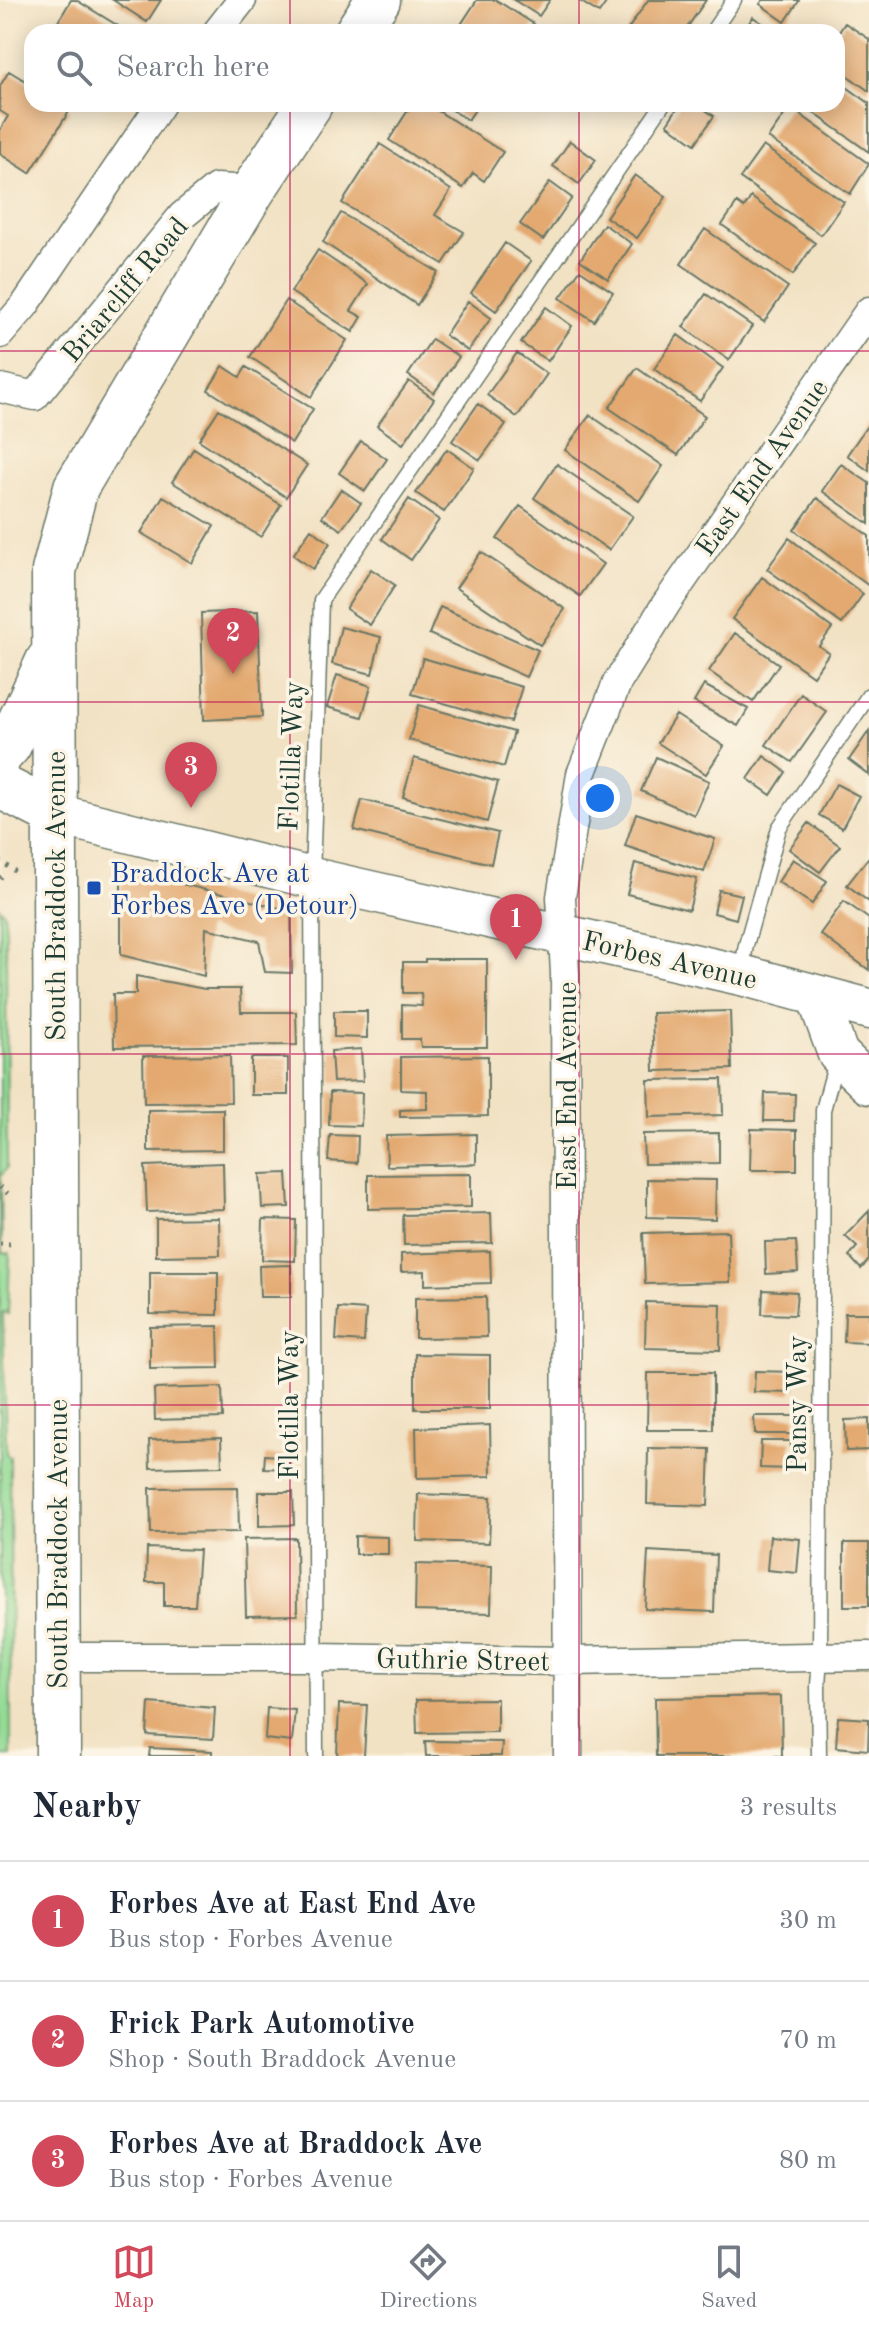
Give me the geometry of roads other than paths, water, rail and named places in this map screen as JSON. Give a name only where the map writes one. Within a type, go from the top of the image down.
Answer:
[{"type":"main road","points":[[362,24],[378,0]]},
{"type":"main road","name":"South Braddock Avenue","points":[[58,1756],[54,571],[76,487],[253,190],[305,112]]},
{"type":"main road","points":[[0,755],[9,745],[54,648]]},
{"type":"main road","name":"Forbes Avenue","points":[[0,786],[55,814]]},
{"type":"main road","name":"Forbes Avenue","points":[[0,819],[55,814]]},
{"type":"street","points":[[223,24],[242,0]]},
{"type":"street","points":[[0,334],[25,305],[156,112]]},
{"type":"street","name":"Briarcliff Road","points":[[0,388],[35,396],[182,216],[216,188],[253,190]]},
{"type":"street","name":"East End Avenue","points":[[568,1756],[565,989],[561,897],[581,774],[617,683],[666,604],[869,311]]},
{"type":"street","name":"Forbes Avenue","points":[[55,814],[312,878],[741,975],[869,1009]]},
{"type":"street","points":[[817,996],[838,1054],[869,1084]]},
{"type":"street","name":"Guthrie Street","points":[[57,1657],[568,1661],[869,1656]]},
{"type":"lane","points":[[718,24],[734,0]]},
{"type":"lane","name":"Flotilla Way","points":[[316,1756],[312,878],[321,600],[657,112]]},
{"type":"lane","points":[[741,975],[746,945],[779,828],[869,695]]},
{"type":"lane","name":"Pansy Way","points":[[819,1756],[823,1110],[838,1054]]},
{"type":"place","name":"Frick Park Automotive","points":[[233,674]]},
{"type":"place","name":"Forbes Ave at Braddock Ave","points":[[191,808]]},
{"type":"place","name":"Braddock Ave at Forbes Ave (Detour)","points":[[94,888]]},
{"type":"place","name":"Forbes Ave at East End Ave","points":[[516,960]]}]
